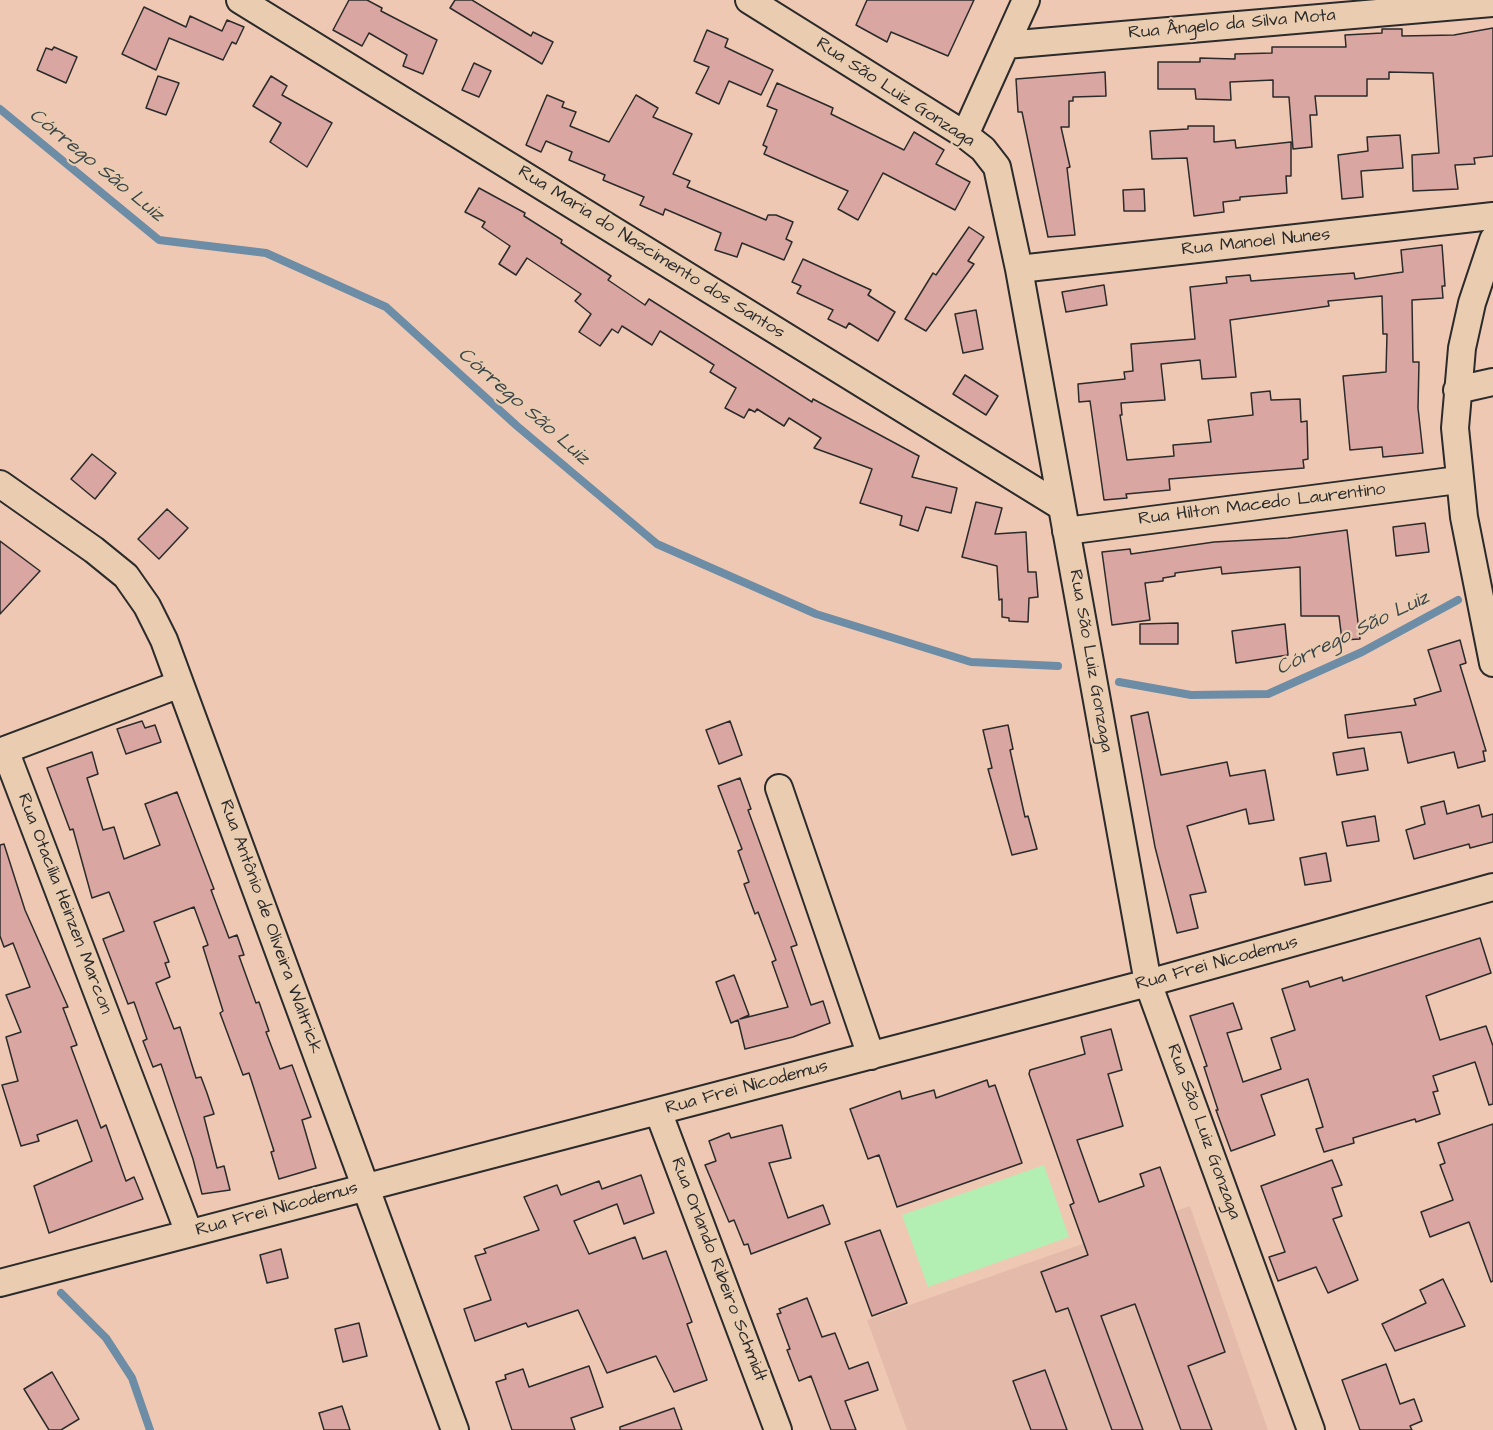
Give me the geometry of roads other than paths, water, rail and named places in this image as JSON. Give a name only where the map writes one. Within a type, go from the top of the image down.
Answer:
[{"type":"street","name":"Rua São Luiz Gonzaga","points":[[749,0],[777,8],[964,135],[983,149],[997,167],[1019,269],[1148,983],[1311,1430]]},
{"type":"street","points":[[964,135],[1026,0]]},
{"type":"street","name":"Rua Maria do Nascimento dos Santos","points":[[245,1],[1064,519]]},
{"type":"street","name":"Rua Ângelo da Silva Mota","points":[[1006,45],[1493,3]]},
{"type":"street","name":"Rua Manoel Nunes","points":[[1019,269],[1493,216]]},
{"type":"street","points":[[1493,240],[1472,303],[1457,390],[1455,428],[1458,480],[1488,613],[1493,663]]},
{"type":"street","points":[[1457,390],[1493,382]]},
{"type":"street","name":"Rua Hilton Macedo Laurentino","points":[[1064,519],[1458,480]]},
{"type":"street","name":"Rua Antônio de Oliveira Waltrick","points":[[0,484],[94,550],[126,576],[147,606],[164,640],[455,1430]]},
{"type":"street","name":"Rua Otacília Heinzen Marcon","points":[[180,684],[5,750],[189,1233]]},
{"type":"street","points":[[779,788],[871,1056]]},
{"type":"street","name":"Rua Frei Nicodemus","points":[[0,1283],[1148,983],[1493,887]]},
{"type":"street","name":"Rua Orlando Ribeiro Schmidt","points":[[658,1111],[778,1430]]},
{"type":"waterway","name":"Córrego São Luiz","points":[[0,109],[159,240],[266,253],[386,307],[517,426],[657,544],[816,614],[971,662],[1058,666]]},
{"type":"waterway","name":"Córrego São Luiz","points":[[1119,682],[1191,695],[1268,694],[1362,652],[1458,600]]},
{"type":"waterway","points":[[61,1293],[106,1338],[132,1378],[150,1430]]}]
